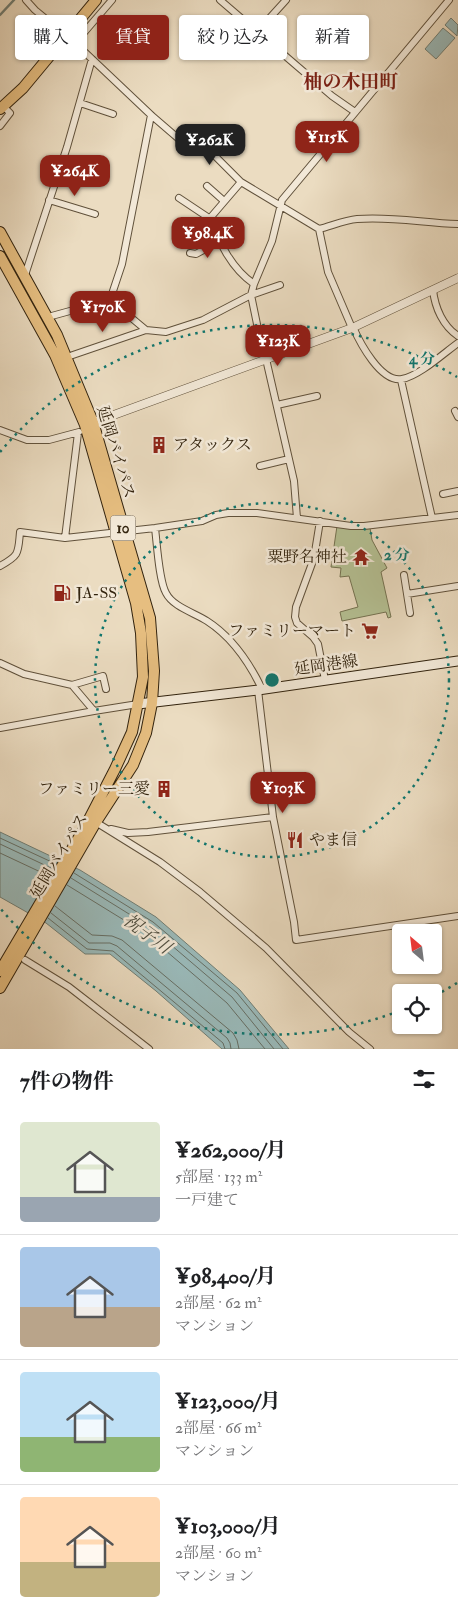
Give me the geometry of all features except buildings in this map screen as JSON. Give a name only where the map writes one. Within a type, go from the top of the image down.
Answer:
[{"type":"highway","points":[[84,15],[96,0]]},
{"type":"highway","points":[[2,108],[23,88],[46,60]]},
{"type":"highway","name":"延岡バイパス","points":[[0,232],[48,317],[67,357],[85,427],[150,618],[154,671],[152,703],[146,734],[133,765],[90,824]]},
{"type":"highway","name":"延岡バイパス","points":[[1,259],[55,355],[85,427]]},
{"type":"highway","name":"延岡バイパス","points":[[0,988],[90,824],[132,732],[143,677],[141,633],[120,532]]},
{"type":"highway","name":"延岡バイパス","points":[[0,971],[19,955]]},
{"type":"main road","name":"延岡港線","points":[[138,704],[458,661]]},
{"type":"street","points":[[26,0],[41,15]]},
{"type":"street","points":[[87,29],[112,0]]},
{"type":"street","points":[[220,0],[237,15]]},
{"type":"street","points":[[272,15],[286,0]]},
{"type":"street","points":[[298,518],[294,481],[258,329],[252,295],[254,284],[272,242],[282,200],[449,0]]},
{"type":"street","points":[[87,54],[187,146],[209,150],[241,182],[281,204],[319,229],[328,272],[363,348],[380,370],[402,380],[436,361],[458,343]]},
{"type":"street","points":[[287,58],[332,96],[355,112]]},
{"type":"street","points":[[25,275],[50,200],[92,59]]},
{"type":"street","points":[[80,103],[113,114]]},
{"type":"street","points":[[0,126],[10,113],[2,108]]},
{"type":"street","points":[[110,300],[122,264],[151,115]]},
{"type":"street","points":[[241,182],[211,216],[220,241],[244,277],[254,284]]},
{"type":"street","points":[[207,186],[224,201]]},
{"type":"street","points":[[179,198],[212,220]]},
{"type":"street","points":[[50,200],[94,214]]},
{"type":"street","points":[[319,229],[356,219],[412,219],[433,223],[458,224]]},
{"type":"street","points":[[190,253],[196,254],[220,241]]},
{"type":"street","points":[[0,430],[27,440],[49,440],[353,328],[458,278]]},
{"type":"street","points":[[67,357],[146,330],[166,332],[203,320],[252,295],[280,285]]},
{"type":"street","points":[[434,290],[434,297],[440,314],[450,329],[458,336]]},
{"type":"street","points":[[48,317],[110,300]]},
{"type":"street","points":[[110,300],[146,330]]},
{"type":"street","points":[[402,380],[432,518]]},
{"type":"street","points":[[277,405],[316,396]]},
{"type":"street","points":[[65,538],[85,427]]},
{"type":"street","points":[[260,466],[289,459]]},
{"type":"street","points":[[443,494],[458,490]]},
{"type":"street","points":[[0,566],[16,556],[19,548],[20,532],[65,538],[202,521],[216,515],[228,513],[257,513],[351,526],[374,526],[458,515]]},
{"type":"street","points":[[320,522],[314,558],[296,607],[295,617],[297,624],[318,644],[325,680]]},
{"type":"street","points":[[155,528],[162,580],[166,594],[178,604],[222,631],[233,642],[256,677],[260,689],[273,817],[296,940],[458,916]]},
{"type":"street","points":[[404,575],[410,613]]},
{"type":"street","points":[[407,594],[458,586]]},
{"type":"street","points":[[0,663],[24,674],[72,685],[103,676],[106,690]]},
{"type":"street","points":[[72,685],[94,711]]},
{"type":"street","points":[[0,728],[138,704]]},
{"type":"street","points":[[90,824],[128,833],[273,817]]},
{"type":"street","points":[[107,828],[160,862],[200,892],[266,948],[349,1032],[370,1049]]},
{"type":"street","points":[[19,955],[69,987],[150,1049]]},
{"type":"green space","points":[[337,526],[370,528],[372,540],[387,568],[381,572],[391,617],[388,618],[386,612],[342,621],[340,612],[358,607],[349,576],[340,577],[341,568],[331,567]]},
{"type":"water","points":[[451,18],[458,25],[457,36],[445,25]]},
{"type":"water","points":[[443,28],[455,38],[436,59],[425,49]]},
{"type":"water","name":"祝子川","points":[[0,832],[80,870],[156,917],[240,990],[289,1049],[222,1049],[156,991],[110,954],[85,954],[46,923],[0,897]]},
{"type":"waterway","points":[[0,15],[14,0]]},
{"type":"place","name":"アタックス","points":[[159,445]]},
{"type":"place","name":"粟野名神社","points":[[361,557]]},
{"type":"place","name":"JA-SS","points":[[62,593]]},
{"type":"place","name":"ファミリーマート","points":[[370,631]]},
{"type":"place","name":"ファミリー三愛","points":[[164,789]]},
{"type":"place","name":"やま信","points":[[295,840]]},
{"type":"district","name":"柚の木田町","points":[[351,82]]}]
